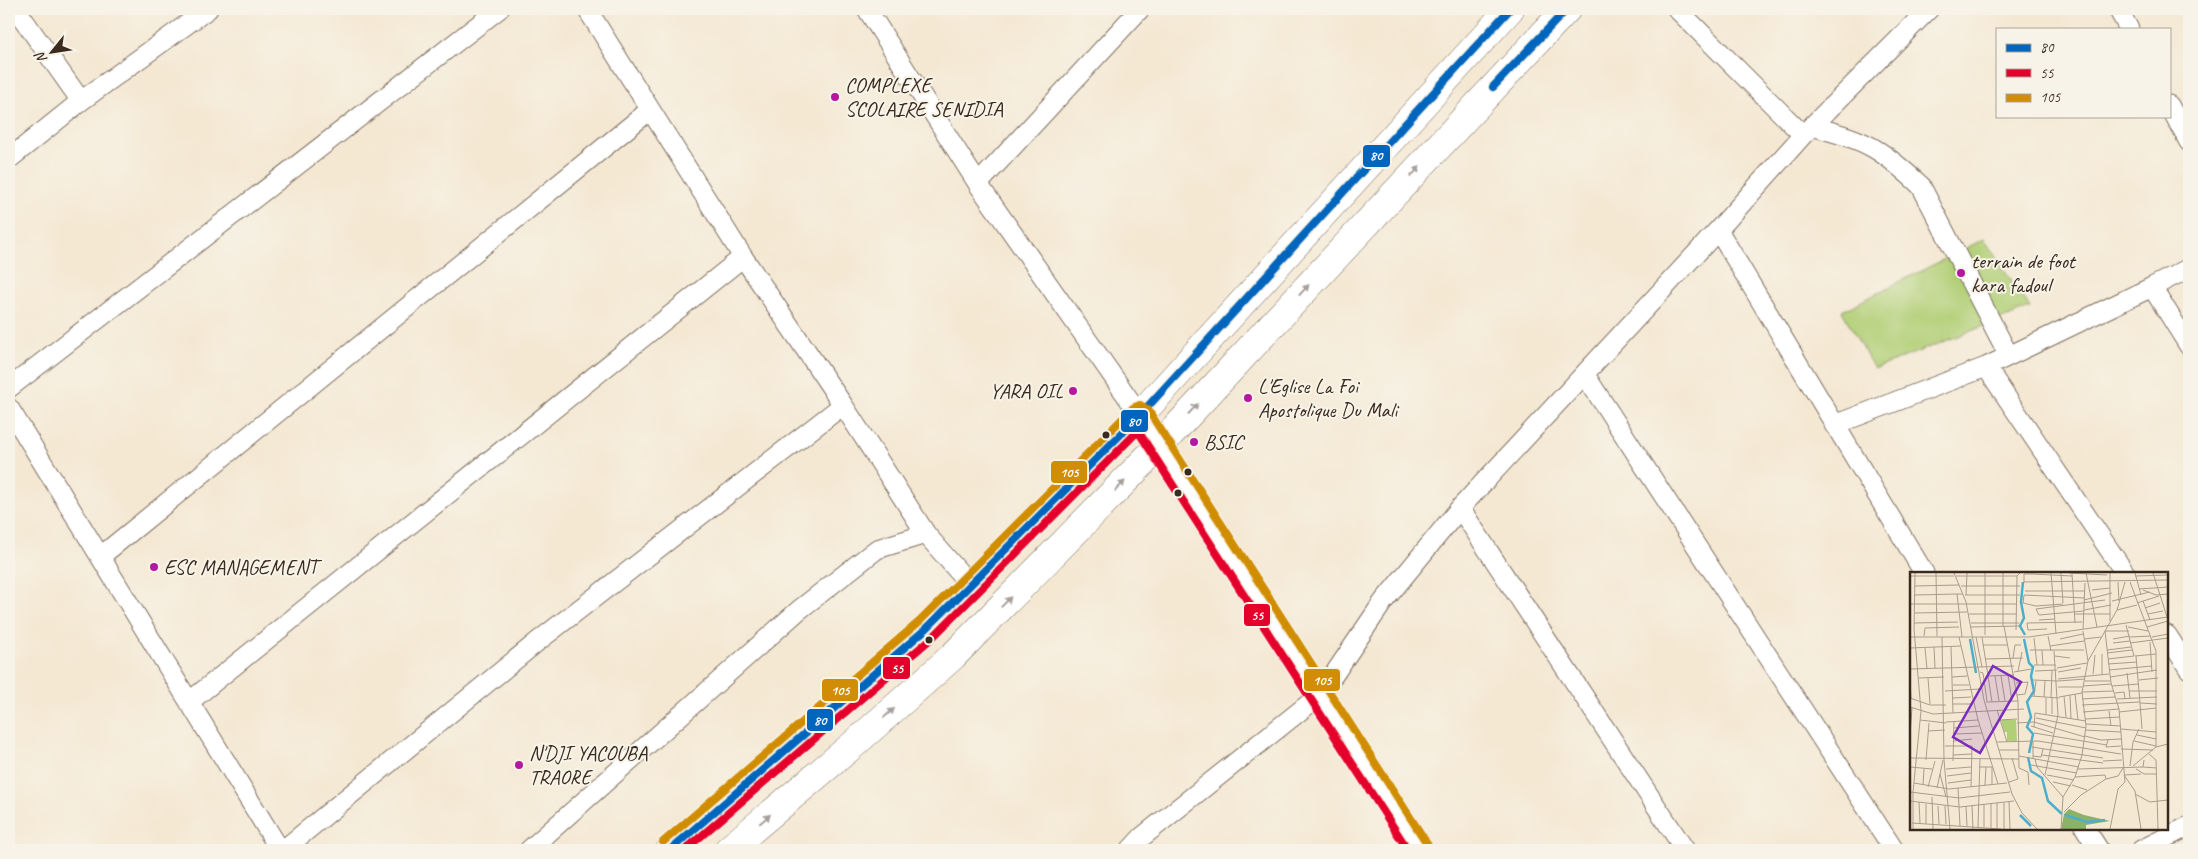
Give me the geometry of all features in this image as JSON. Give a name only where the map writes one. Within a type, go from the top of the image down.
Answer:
[{"type":"highway","points":[[670,850],[927,628],[1140,415],[1510,9]]},
{"type":"highway","points":[[728,850],[854,744],[953,656],[1160,445],[1567,9]]},
{"type":"street","points":[[16,9],[81,100]]},
{"type":"street","points":[[9,159],[81,100],[208,9]]},
{"type":"street","points":[[9,388],[499,9]]},
{"type":"street","points":[[587,9],[743,257],[843,405],[926,534],[970,585]]},
{"type":"street","points":[[867,9],[978,184],[1160,445],[1420,850]]},
{"type":"street","points":[[978,184],[1140,9]]},
{"type":"street","points":[[1676,9],[1807,131],[1839,134],[1874,148],[1921,186],[2009,356]]},
{"type":"street","points":[[1141,846],[1320,695],[1383,602],[1460,508],[1585,375],[1807,131],[1929,9]]},
{"type":"street","points":[[2118,9],[2128,28]]},
{"type":"street","points":[[2170,107],[2189,142]]},
{"type":"street","points":[[101,556],[650,110]]},
{"type":"street","points":[[1718,230],[1923,572]]},
{"type":"street","points":[[189,702],[743,257]]},
{"type":"street","points":[[1834,425],[1986,367],[2189,268]]},
{"type":"street","points":[[2152,287],[2189,346]]},
{"type":"street","points":[[1986,367],[2124,572]]},
{"type":"street","points":[[1585,375],[1894,850]]},
{"type":"street","points":[[9,408],[282,850],[537,642],[843,405]]},
{"type":"street","points":[[1460,508],[1685,850]]},
{"type":"street","points":[[528,850],[799,610],[877,549],[926,534]]},
{"type":"street","points":[[2168,637],[2189,669]]},
{"type":"street","points":[[2141,850],[2189,826]]},
{"type":"street","points":[[2086,829],[2099,850]]},
{"type":"green space","name":"terrain de foot kara fadoul","points":[[1984,239],[2030,308],[1874,369],[1842,311]]},
{"type":"transit line","name":"80","points":[[670,850],[927,628],[1140,415],[1510,9]]},
{"type":"transit line","name":"80","points":[[1493,87],[1567,9]]},
{"type":"transit line","name":"105","points":[[663,842],[920,621],[1133,408],[1140,405],[1148,410],[1428,845]]},
{"type":"transit line","name":"55","points":[[685,850],[934,636],[1138,431],[1408,850]]},
{"type":"place","name":"COMPLEXE SCOLAIRE SENIDIA","points":[[835,97]]},
{"type":"place","name":"terrain de foot kara fadoul","points":[[1961,273]]},
{"type":"place","name":"YARA OIL","points":[[1073,391]]},
{"type":"place","name":"L'Eglise La Foi Apostolique Du Mali","points":[[1248,398]]},
{"type":"place","name":"BSIC","points":[[1194,442]]},
{"type":"place","name":"ESC MANAGEMENT","points":[[154,567]]},
{"type":"place","name":"N'DJI YACOUBA TRAORE","points":[[519,765]]}]
